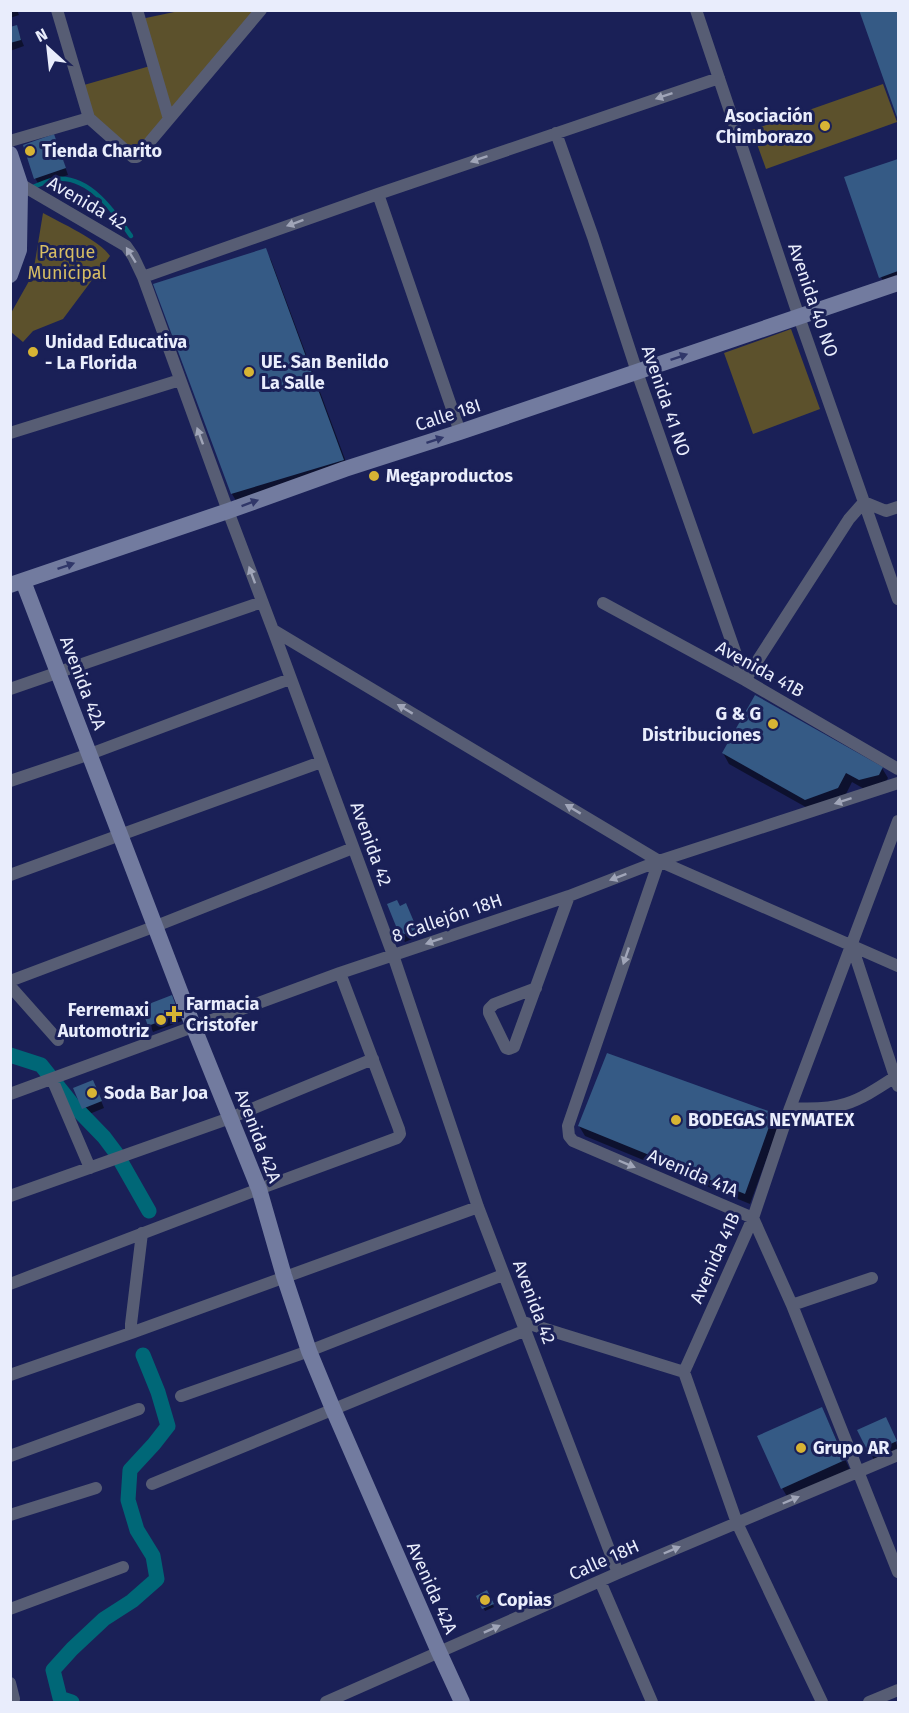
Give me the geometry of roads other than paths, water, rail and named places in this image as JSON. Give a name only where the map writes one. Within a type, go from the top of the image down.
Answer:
[{"type":"street","points":[[57,10],[88,118],[137,157],[261,10]]},
{"type":"street","points":[[137,10],[169,119]]},
{"type":"street","name":"Avenida 40 NO","points":[[696,10],[799,317],[898,599]]},
{"type":"street","points":[[143,277],[719,78]]},
{"type":"street","points":[[10,141],[88,118]]},
{"type":"street","name":"Avenida 41 NO","points":[[556,133],[745,680]]},
{"type":"street","points":[[10,154],[20,184],[19,250],[10,275]]},
{"type":"street","name":"Avenida 42","points":[[20,184],[126,246],[143,277],[393,955],[478,1207],[618,1573]]},
{"type":"street","points":[[378,194],[460,432]]},
{"type":"street","name":"Calle 18I","points":[[17,583],[345,469],[898,283]]},
{"type":"street","points":[[10,434],[180,380]]},
{"type":"street","points":[[745,680],[849,519],[864,502],[886,511],[898,507]]},
{"type":"street","name":"Avenida 42A","points":[[17,583],[58,672],[194,1028],[259,1189],[309,1351],[462,1702]]},
{"type":"street","points":[[10,689],[262,603]]},
{"type":"street","name":"Avenida 41B","points":[[603,603],[745,680],[898,769]]},
{"type":"street","points":[[273,630],[659,861],[898,966]]},
{"type":"street","points":[[10,781],[90,754],[290,679]]},
{"type":"street","points":[[10,875],[321,762]]},
{"type":"street","name":"8 Callejón 18H","points":[[10,1094],[340,973],[569,896],[659,861],[898,783]]},
{"type":"street","name":"Avenida 41B","points":[[684,1372],[753,1218],[790,1108],[898,822]]},
{"type":"street","points":[[10,981],[353,848]]},
{"type":"street","name":"Avenida 41A","points":[[659,861],[568,1126],[569,1136],[573,1141],[753,1218],[792,1305],[898,1572]]},
{"type":"street","points":[[536,988],[494,1004],[489,1009],[506,1048],[514,1047],[536,988],[569,896]]},
{"type":"street","points":[[790,1108],[822,1109],[843,1106],[897,1082],[852,946]]},
{"type":"street","points":[[10,1284],[397,1138],[400,1134],[399,1129],[340,973]]},
{"type":"street","points":[[10,986],[58,1040]]},
{"type":"street","points":[[10,1196],[230,1118],[373,1059]]},
{"type":"street","points":[[52,1079],[90,1168]]},
{"type":"street","points":[[10,1375],[478,1207]]},
{"type":"street","points":[[131,1333],[142,1233]]},
{"type":"street","points":[[181,1396],[309,1351],[503,1275]]},
{"type":"street","points":[[792,1305],[872,1278]]},
{"type":"street","points":[[152,1484],[524,1326],[684,1372],[737,1523],[822,1702]]},
{"type":"street","points":[[10,1456],[139,1409]]},
{"type":"street","name":"Calle 18H","points":[[326,1702],[618,1573],[898,1455]]},
{"type":"street","points":[[10,1515],[96,1488]]},
{"type":"street","points":[[10,1609],[123,1568]]},
{"type":"street","points":[[600,1581],[652,1702]]},
{"type":"street","points":[[10,1683],[14,1699],[12,1702]]},
{"type":"street","points":[[869,1702],[898,1690]]},
{"type":"waterway","points":[[30,188],[57,179],[80,183],[109,207],[131,236]]},
{"type":"waterway","points":[[10,1055],[41,1065],[116,1153],[149,1211]]},
{"type":"waterway","points":[[72,1702],[60,1698],[53,1670],[104,1619],[132,1601],[157,1579],[153,1556],[137,1530],[128,1500],[130,1470],[168,1426],[158,1392],[143,1355]]},
{"type":"place","name":"Asociación Chimborazo","points":[[825,126]]},
{"type":"place","name":"Tienda Charito","points":[[30,151]]},
{"type":"place","name":"Unidad Educativa - La Florida","points":[[33,352]]},
{"type":"place","name":"UE. San Benildo La Salle","points":[[249,372]]},
{"type":"place","name":"Megaproductos","points":[[374,476]]},
{"type":"place","name":"G & G Distribuciones","points":[[773,724]]},
{"type":"place","name":"Farmacia Cristofer","points":[[174,1014]]},
{"type":"place","name":"Ferremaxi Automotriz","points":[[161,1020]]},
{"type":"place","name":"Soda Bar Joa","points":[[92,1093]]},
{"type":"place","name":"BODEGAS NEYMATEX","points":[[676,1120]]},
{"type":"place","name":"Grupo AR","points":[[801,1448]]},
{"type":"place","name":"Copias","points":[[485,1600]]},
{"type":"park label","name":"Parque Municipal","points":[[67,262]]}]
